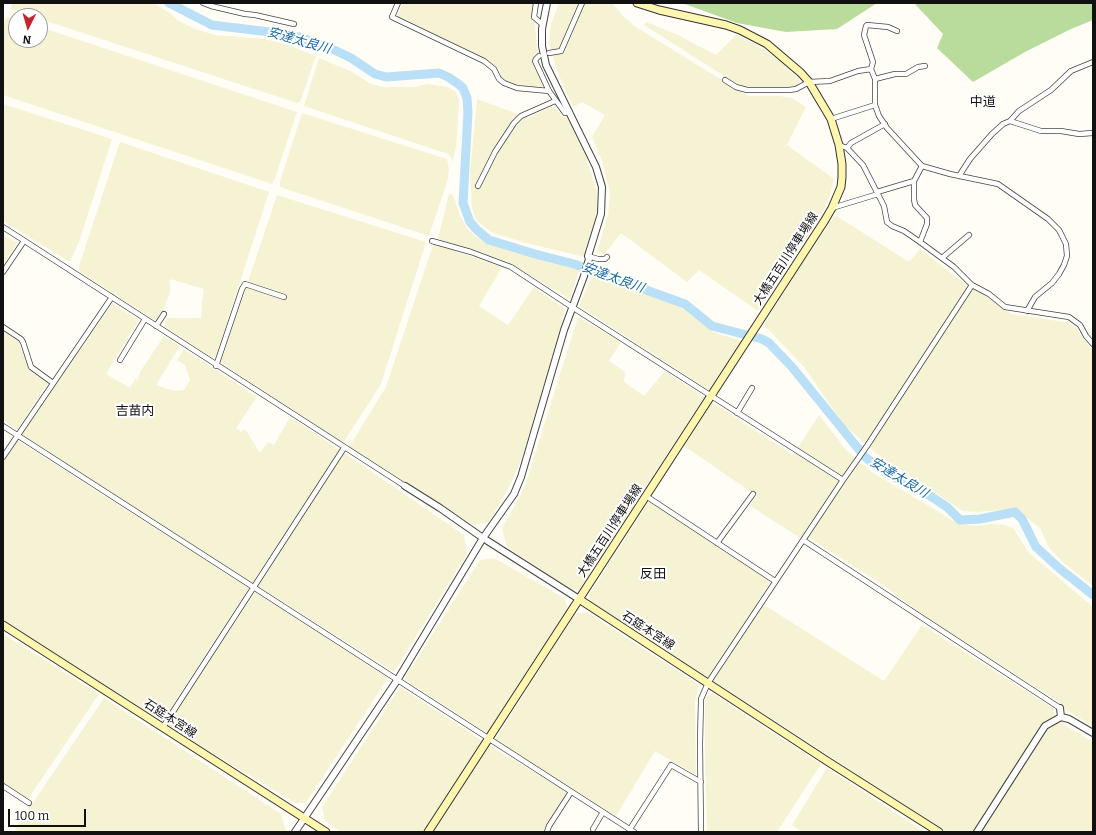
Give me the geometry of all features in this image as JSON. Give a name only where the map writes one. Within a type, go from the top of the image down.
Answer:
[{"type":"main road","name":"大橋五百川停車場線","points":[[579,599],[832,208],[841,187],[842,177],[842,164],[839,145],[831,119],[809,82],[801,73],[767,44],[753,36],[726,25],[659,10],[637,3]]},
{"type":"main road","name":"石筵本宮線","points":[[579,599],[827,761],[939,832]]},
{"type":"main road","points":[[428,832],[579,599]]},
{"type":"main road","name":"石筵本宮線","points":[[3,625],[326,832]]},
{"type":"street","points":[[203,3],[245,14],[294,24]]},
{"type":"street","points":[[398,3],[392,17],[484,61],[494,69],[499,80],[504,84],[524,89],[549,91]]},
{"type":"street","points":[[536,3],[534,17],[542,24]]},
{"type":"street","points":[[295,832],[398,679],[483,538],[514,494],[521,477],[572,307],[584,276],[601,214],[602,187],[596,167],[546,65],[542,46],[542,24],[547,3]]},
{"type":"street","points":[[549,53],[561,51],[582,3]]},
{"type":"street","points":[[897,31],[888,27],[867,25],[864,35],[873,62],[871,69],[875,79],[875,105],[879,116],[885,124],[922,166],[959,176],[998,184],[1048,219],[1059,230],[1066,244],[1067,256],[1060,274],[1052,284],[1035,297],[1027,311]]},
{"type":"street","points":[[539,56],[535,62],[549,91],[565,113],[570,112]]},
{"type":"street","points":[[959,176],[970,159],[1003,124],[1010,121],[1019,111],[1052,90],[1071,71],[1093,62]]},
{"type":"street","points":[[875,79],[895,74],[906,74],[918,67],[925,66]]},
{"type":"street","points":[[725,80],[736,87],[752,90],[796,89],[809,82],[830,81],[858,71],[871,69]]},
{"type":"street","points":[[478,186],[495,152],[514,123],[521,116],[555,101]]},
{"type":"street","points":[[831,119],[875,105]]},
{"type":"street","points":[[1010,121],[1041,131],[1061,131],[1079,134],[1093,133]]},
{"type":"street","points":[[847,148],[851,142],[885,124]]},
{"type":"street","points":[[839,145],[847,148],[863,165],[884,206],[887,222],[892,226],[904,231],[920,242],[954,267],[972,285],[989,294],[1005,307],[1069,317],[1080,325],[1086,336],[1093,344]]},
{"type":"street","points":[[920,242],[927,224],[927,218],[914,205],[914,181],[922,166]]},
{"type":"street","points":[[832,208],[914,181]]},
{"type":"street","points":[[3,227],[216,366],[440,508],[483,538],[579,599]]},
{"type":"street","points":[[942,258],[969,235]]},
{"type":"street","points":[[3,272],[24,240]]},
{"type":"street","points":[[432,240],[471,252],[511,267],[843,480]]},
{"type":"street","points":[[588,257],[598,259],[604,259],[607,257]]},
{"type":"street","points":[[216,366],[245,284],[284,297]]},
{"type":"street","points":[[701,832],[701,699],[708,683],[867,446],[972,285]]},
{"type":"street","points":[[3,457],[112,297]]},
{"type":"street","points":[[156,326],[164,314]]},
{"type":"street","points":[[120,360],[145,319]]},
{"type":"street","points":[[3,327],[21,339],[31,368],[53,383]]},
{"type":"street","points":[[737,413],[752,388]]},
{"type":"street","points":[[3,426],[632,831],[671,765],[701,782]]},
{"type":"street","points":[[162,727],[344,448]]},
{"type":"street","points":[[717,543],[753,494]]},
{"type":"street","points":[[646,496],[775,581]]},
{"type":"street","points":[[803,540],[1060,708],[1061,717]]},
{"type":"street","points":[[1061,717],[1078,724],[1093,733]]},
{"type":"street","points":[[976,832],[1041,731],[1050,723],[1061,717]]},
{"type":"street","points":[[3,786],[29,803]]},
{"type":"street","points":[[547,832],[549,826],[572,792]]},
{"type":"street","points":[[593,829],[603,812]]},
{"type":"shaded area","points":[[12,3],[153,3],[179,21],[195,29],[215,35],[264,39],[286,44],[316,56],[300,102],[297,103],[48,22],[48,8],[11,8]]},
{"type":"shaded area","points":[[403,3],[538,3],[535,26],[538,55],[547,87],[540,88],[519,86],[508,83],[501,78],[500,70],[493,64],[397,17]]},
{"type":"shaded area","points":[[559,3],[612,3],[624,17],[636,27],[748,96],[780,96],[792,98],[806,107],[787,145],[834,179],[830,195],[822,214],[758,311],[699,270],[687,282],[621,233],[604,255],[597,252],[608,215],[610,192],[602,161],[592,137],[605,115],[582,102],[573,107],[557,71],[549,43],[551,24]]},
{"type":"shaded area","points":[[6,18],[8,18],[8,48],[48,48],[48,30],[297,112],[272,184],[3,95],[3,26]]},
{"type":"shaded area","points":[[646,22],[676,34],[716,55],[736,35],[752,42],[780,60],[800,81],[797,86],[793,88],[743,88],[644,25]]},
{"type":"shaded area","points":[[319,58],[350,71],[371,84],[383,87],[413,87],[428,84],[448,87],[456,92],[459,100],[456,148],[452,162],[451,157],[448,154],[304,106]]},
{"type":"shaded area","points":[[477,99],[529,118],[547,108],[555,107],[562,116],[567,118],[585,153],[596,189],[598,207],[593,230],[584,257],[522,242],[491,232],[476,220],[472,208],[470,172]]},
{"type":"shaded area","points":[[3,104],[112,139],[80,239],[70,262],[3,221]]},
{"type":"shaded area","points":[[302,113],[447,159],[449,169],[448,179],[429,236],[280,187],[280,181]]},
{"type":"shaded area","points":[[120,142],[269,192],[216,356],[213,358],[164,326],[167,318],[201,318],[204,289],[170,279],[170,293],[158,322],[80,272],[79,266]]},
{"type":"shaded area","points":[[449,194],[453,195],[460,215],[467,228],[475,236],[487,243],[515,253],[562,264],[579,271],[570,299],[506,261],[438,239]]},
{"type":"shaded area","points":[[277,195],[426,242],[381,384],[343,443],[221,362]]},
{"type":"shaded area","points":[[835,215],[909,262],[920,249],[960,280],[1012,314],[1065,322],[1074,326],[1093,351],[1093,586],[1066,565],[1049,548],[1040,528],[1016,509],[977,512],[963,511],[877,454],[844,425],[805,368],[764,325],[797,271]]},
{"type":"shaded area","points":[[3,235],[17,243],[3,265]]},
{"type":"shaded area","points":[[433,245],[437,245],[502,267],[479,306],[508,325],[534,287],[565,309],[558,339],[523,455],[511,483],[489,522],[473,525],[349,447],[386,387]]},
{"type":"shaded area","points":[[593,274],[673,303],[682,308],[713,332],[742,341],[709,390],[579,306]]},
{"type":"shaded area","points":[[112,304],[139,320],[106,374],[130,388],[135,379],[138,380],[140,372],[164,336],[180,346],[156,385],[174,391],[184,390],[190,380],[185,365],[177,360],[184,349],[257,397],[236,428],[241,432],[244,429],[247,432],[260,453],[268,442],[274,445],[290,417],[340,450],[252,583],[21,434]]},
{"type":"shaded area","points":[[578,317],[621,342],[609,361],[625,372],[624,382],[644,396],[665,371],[704,397],[579,590],[572,590],[507,547],[502,528],[526,483]]},
{"type":"shaded area","points":[[3,330],[19,342],[29,370],[48,383],[17,430],[3,420]]},
{"type":"shaded area","points":[[712,402],[793,455],[819,415],[847,451],[872,472],[957,523],[975,526],[992,524],[1005,525],[1013,528],[1029,553],[1093,607],[1093,727],[1065,709],[1056,700],[930,620],[883,585],[811,539],[799,537],[750,506],[757,496],[684,446]]},
{"type":"shaded area","points":[[17,440],[249,588],[161,723],[3,621],[3,462]]},
{"type":"shaded area","points":[[343,452],[464,535],[467,554],[394,672],[258,586]]},
{"type":"shaded area","points":[[649,501],[771,581],[758,601],[884,681],[922,625],[1053,708],[1054,713],[1068,727],[1093,742],[1093,832],[947,832],[591,602],[589,595]]},
{"type":"shaded area","points":[[494,558],[564,598],[568,608],[487,733],[404,679],[480,560]]},
{"type":"shaded area","points":[[255,592],[388,678],[306,802],[296,803],[166,726]]},
{"type":"shaded area","points":[[587,612],[699,685],[695,701],[696,775],[655,751],[616,816],[495,740],[575,614]]},
{"type":"shaded area","points":[[3,634],[99,694],[28,799],[3,783]]},
{"type":"shaded area","points":[[400,687],[492,747],[568,792],[544,832],[341,832],[325,821],[322,807]]},
{"type":"shaded area","points":[[712,693],[821,764],[777,832],[707,832],[705,698]]},
{"type":"shaded area","points":[[104,698],[281,814],[286,832],[19,832],[15,829]]},
{"type":"shaded area","points":[[827,768],[925,832],[802,832],[792,825]]},
{"type":"green space","points":[[682,3],[877,3],[837,29],[786,32],[737,23]]},
{"type":"green space","points":[[914,3],[1093,3],[1093,20],[1071,29],[1025,52],[973,82],[937,48],[943,34]]},
{"type":"waterway","name":"安達太良川","points":[[169,3],[212,25],[299,37],[328,47],[351,58],[375,74],[386,77],[439,73],[448,77],[463,88],[467,98],[468,113],[463,203],[470,222],[489,240],[574,264],[685,304],[712,326],[762,339],[769,343],[792,367],[865,457],[886,473],[932,497],[947,507],[960,520],[980,519],[1015,512],[1022,519],[1036,547],[1059,568],[1093,595]]},
{"type":"district","name":"中道","points":[[983,102]]},
{"type":"district","name":"吉苗内","points":[[135,411]]},
{"type":"district","name":"反田","points":[[653,574]]}]
